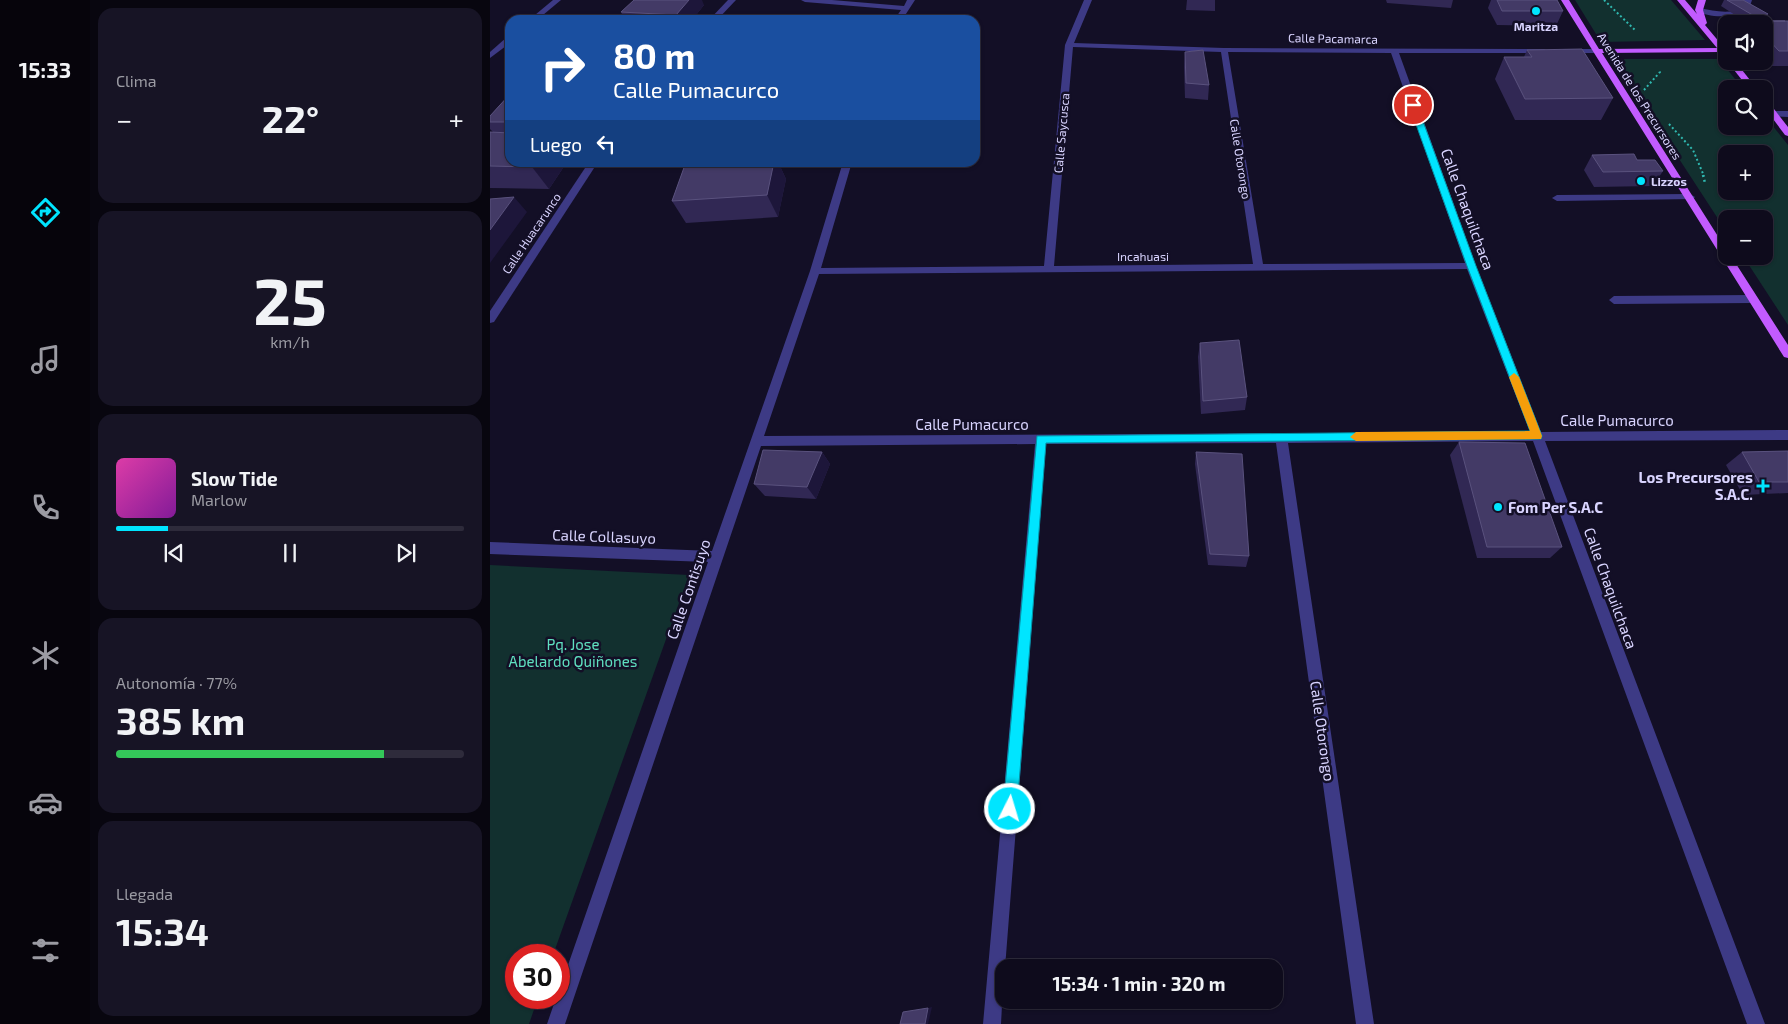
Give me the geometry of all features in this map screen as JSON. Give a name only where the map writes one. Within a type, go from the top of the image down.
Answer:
[{"type":"main road","name":"Avenida de los Precursores","points":[[1565,0],[1718,243]]},
{"type":"main road","points":[[1681,0],[1718,45]]},
{"type":"main road","points":[[1702,0],[1699,10],[1708,32]]},
{"type":"main road","points":[[1598,51],[1718,53]]},
{"type":"main road","points":[[1738,70],[1746,80]]},
{"type":"main road","points":[[1773,114],[1788,133]]},
{"type":"main road","name":"Avenida de los Precursores","points":[[1732,265],[1788,354]]},
{"type":"street","points":[[539,15],[557,0]]},
{"type":"street","points":[[718,15],[732,0]]},
{"type":"street","points":[[805,0],[905,8]]},
{"type":"street","points":[[901,15],[911,0]]},
{"type":"street","name":"Calle Saycusca","points":[[1049,269],[1069,45],[1088,0]]},
{"type":"street","points":[[1699,10],[1720,15],[1739,13],[1745,10],[1748,0]]},
{"type":"street","points":[[490,56],[505,43]]},
{"type":"street","name":"Calle Pacamarca","points":[[1069,45],[1224,50],[1549,51]]},
{"type":"street","name":"Calle Otorongo","points":[[1224,50],[1258,268]]},
{"type":"street","name":"Calle Chaquilchaca","points":[[1394,51],[1471,266],[1537,436],[1756,1024]]},
{"type":"street","points":[[1559,51],[1598,51]]},
{"type":"street","points":[[1773,114],[1788,114]]},
{"type":"street","name":"Calle Huacarunco","points":[[490,319],[591,167]]},
{"type":"street","name":"Calle Contisuyo","points":[[556,1024],[815,271],[846,167]]},
{"type":"street","points":[[1557,198],[1690,197]]},
{"type":"street","name":"Incahuasi","points":[[815,271],[1471,266]]},
{"type":"street","points":[[490,298],[502,299]]},
{"type":"street","points":[[1614,300],[1754,299]]},
{"type":"street","name":"Calle Pumacurco","points":[[756,441],[1788,435]]},
{"type":"street","name":"Calle Otorongo","points":[[1281,437],[1365,1024]]},
{"type":"street","points":[[992,1024],[1041,439]]},
{"type":"street","name":"Calle Collasuyo","points":[[490,548],[716,557]]},
{"type":"path","points":[[1604,0],[1640,34],[1653,51],[1660,72],[1642,94]]},
{"type":"path","points":[[1665,120],[1695,152],[1703,170],[1707,190]]},
{"type":"green space","points":[[1575,0],[1671,0],[1705,40],[1601,42]]},
{"type":"green space","points":[[1614,59],[1718,59],[1718,70],[1728,70],[1736,80],[1718,80],[1718,135],[1773,135],[1773,126],[1788,145],[1788,325],[1749,265],[1773,265],[1773,210],[1718,210],[1718,219]]},
{"type":"green space","name":"Pq. Jose Abelardo Quiñones","points":[[490,565],[689,575],[557,944],[505,944],[505,1009],[534,1009],[529,1024],[490,1024]]},
{"type":"building","points":[[634,0],[689,0],[676,15],[621,12]]},
{"type":"building","points":[[1497,0],[1557,0],[1563,11],[1502,11]]},
{"type":"building","points":[[1727,0],[1743,0],[1768,14],[1753,15]]},
{"type":"building","points":[[1773,21],[1788,21],[1788,51],[1779,51],[1773,44]]},
{"type":"building","points":[[1582,49],[1613,98],[1525,99],[1504,57],[1532,57],[1527,50]]},
{"type":"building","points":[[1203,50],[1209,85],[1186,83],[1185,52]]},
{"type":"building","points":[[505,100],[505,122],[490,122],[490,116]]},
{"type":"building","points":[[490,132],[505,133],[505,166],[490,166]]},
{"type":"building","points":[[1634,154],[1637,160],[1655,160],[1663,171],[1603,172],[1592,155]]},
{"type":"building","points":[[684,167],[773,167],[767,195],[672,201]]},
{"type":"building","points":[[514,197],[490,230],[490,199]]},
{"type":"building","points":[[1239,340],[1247,397],[1203,401],[1200,343]]},
{"type":"building","name":"Fom Per S.A.C","points":[[1459,442],[1525,443],[1562,547],[1487,547]]},
{"type":"building","points":[[763,450],[822,452],[807,487],[754,484]]},
{"type":"building","points":[[1788,451],[1788,482],[1759,482],[1742,452]]},
{"type":"building","points":[[1196,452],[1242,454],[1249,556],[1210,554]]},
{"type":"building","points":[[928,1008],[925,1024],[900,1024],[903,1012]]},
{"type":"slow traffic","points":[[1356,437],[1537,436],[1514,377]]},
{"type":"place","name":"Maritza","points":[[1536,11]]},
{"type":"place","name":"Lizzos","points":[[1641,181]]},
{"type":"place","name":"Los Precursores S.A.C.","points":[[1763,486]]},
{"type":"place","name":"Fom Per S.A.C","points":[[1498,507]]},
{"type":"route","points":[[1010,809],[1041,439],[1537,436],[1471,266],[1413,105]]}]
